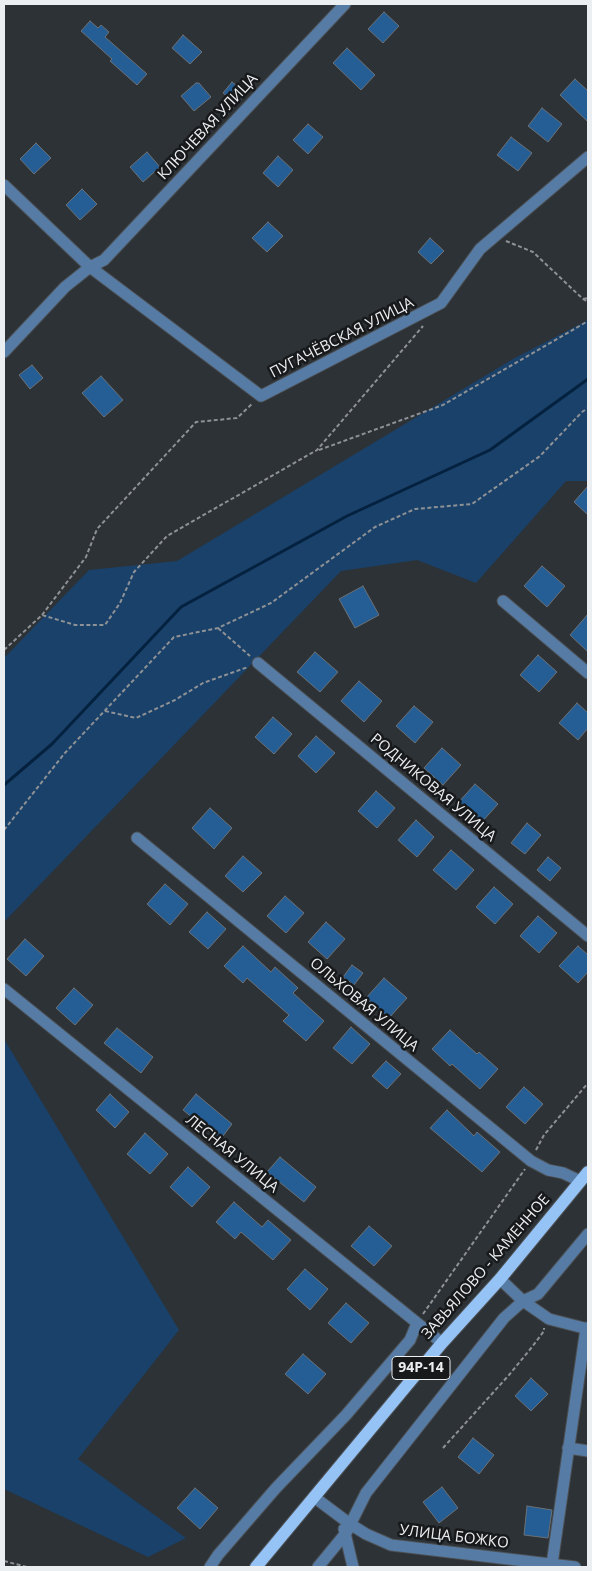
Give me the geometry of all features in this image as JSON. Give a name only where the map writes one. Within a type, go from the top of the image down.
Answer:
[{"type":"main road","name":"ЗАВЬЯЛОВО - КАМЕННОЕ","points":[[256,1567],[442,1343],[500,1279],[584,1176]]},
{"type":"street","name":"КЛЮЧЕВАЯ УЛИЦА","points":[[4,352],[65,287],[90,267],[104,260],[345,4]]},
{"type":"street","name":"ПУГАЧЁВСКАЯ УЛИЦА","points":[[4,185],[90,267],[261,396],[441,303],[480,249],[588,157]]},
{"type":"street","points":[[503,601],[588,672]]},
{"type":"street","name":"РОДНИКОВАЯ УЛИЦА","points":[[258,663],[588,936]]},
{"type":"street","name":"ОЛЬХОВАЯ УЛИЦА","points":[[137,838],[530,1161],[548,1170],[584,1176]]},
{"type":"street","name":"ЛЕСНАЯ УЛИЦА","points":[[4,989],[442,1343]]},
{"type":"street","points":[[318,1567],[348,1529],[366,1493],[504,1318],[523,1301],[538,1294],[588,1234]]},
{"type":"street","points":[[500,1279],[523,1301],[546,1316],[587,1329],[552,1564]]},
{"type":"street","points":[[210,1567],[218,1555],[276,1488],[346,1415],[410,1340],[417,1323]]},
{"type":"street","points":[[568,1448],[588,1451]]},
{"type":"street","name":"УЛИЦА БОЖКО","points":[[314,1497],[338,1516],[348,1529],[366,1534],[391,1545],[575,1567]]},
{"type":"street","points":[[348,1529],[353,1567]]},
{"type":"path","points":[[494,236],[533,252],[583,300],[588,302]]},
{"type":"path","points":[[583,300],[588,298]]},
{"type":"path","points":[[42,615],[75,625],[106,625],[120,603],[134,572],[167,536],[317,450],[443,405],[588,321]]},
{"type":"path","points":[[317,450],[424,325]]},
{"type":"path","points":[[4,650],[42,615],[86,557],[97,529],[196,422],[237,418],[261,396]]},
{"type":"path","points":[[4,830],[45,776],[104,710],[174,637],[218,628],[271,603],[375,527],[415,508],[472,504],[540,456],[588,408]]},
{"type":"path","points":[[104,710],[136,718],[175,700],[203,683],[258,663],[218,628]]},
{"type":"path","points":[[417,1323],[530,1161],[544,1135],[588,1083]]},
{"type":"path","points":[[443,1448],[532,1347],[544,1331],[546,1316]]},
{"type":"path","points":[[4,1561],[27,1567]]},
{"type":"shaded area","points":[[588,320],[588,481],[566,481],[476,583],[417,560],[341,571],[4,922],[4,658],[89,570],[177,561],[513,359]]},
{"type":"shaded area","points":[[4,1039],[179,1330],[78,1459],[186,1538],[148,1557],[4,1489]]},
{"type":"building","points":[[384,12],[399,26],[383,43],[368,29]]},
{"type":"building","points":[[90,21],[98,28],[101,25],[109,32],[105,37],[147,74],[137,85],[81,31]]},
{"type":"building","points":[[183,35],[202,52],[190,64],[172,48]]},
{"type":"building","points":[[347,48],[375,75],[361,90],[333,63]]},
{"type":"building","points":[[575,79],[588,91],[588,122],[560,95]]},
{"type":"building","points":[[232,82],[246,93],[237,104],[223,93]]},
{"type":"building","points":[[196,83],[199,83],[211,97],[194,111],[181,96]]},
{"type":"building","points":[[542,108],[562,124],[548,142],[528,126]]},
{"type":"building","points":[[308,124],[323,137],[308,154],[293,140]]},
{"type":"building","points":[[511,137],[532,153],[518,171],[497,155]]},
{"type":"building","points":[[36,143],[51,158],[34,174],[20,159]]},
{"type":"building","points":[[147,152],[160,167],[143,182],[130,167]]},
{"type":"building","points":[[278,156],[293,170],[278,187],[263,173]]},
{"type":"building","points":[[82,189],[97,204],[80,220],[66,205]]},
{"type":"building","points":[[268,222],[283,236],[267,252],[252,238]]},
{"type":"building","points":[[430,238],[444,251],[431,264],[418,252]]},
{"type":"building","points":[[32,365],[43,378],[30,389],[19,375]]},
{"type":"building","points":[[101,376],[123,400],[104,417],[82,393]]},
{"type":"building","points":[[588,486],[588,515],[574,502]]},
{"type":"building","points":[[542,566],[565,586],[547,607],[524,586]]},
{"type":"building","points":[[363,586],[379,615],[355,628],[339,599]]},
{"type":"building","points":[[588,614],[588,652],[570,635]]},
{"type":"building","points":[[315,652],[338,672],[320,692],[297,672]]},
{"type":"building","points":[[538,655],[557,672],[539,692],[520,675]]},
{"type":"building","points":[[359,681],[382,701],[364,722],[341,701]]},
{"type":"building","points":[[577,703],[588,713],[588,728],[578,740],[559,723]]},
{"type":"building","points":[[414,706],[433,722],[415,743],[396,726]]},
{"type":"building","points":[[273,717],[292,734],[274,754],[255,737]]},
{"type":"building","points":[[316,736],[335,753],[316,773],[298,756]]},
{"type":"building","points":[[442,748],[461,765],[443,785],[424,768]]},
{"type":"building","points":[[475,784],[498,804],[480,824],[457,804]]},
{"type":"building","points":[[376,791],[395,808],[377,828],[358,811]]},
{"type":"building","points":[[210,808],[232,828],[214,849],[192,828]]},
{"type":"building","points":[[416,820],[434,837],[417,857],[398,840]]},
{"type":"building","points":[[527,823],[541,835],[525,854],[511,843]]},
{"type":"building","points":[[451,850],[474,870],[456,890],[433,870]]},
{"type":"building","points":[[243,856],[262,873],[243,892],[225,876]]},
{"type":"building","points":[[548,857],[561,868],[550,881],[537,870]]},
{"type":"building","points":[[165,884],[188,904],[170,925],[147,904]]},
{"type":"building","points":[[494,887],[513,904],[495,924],[476,907]]},
{"type":"building","points":[[285,896],[304,913],[286,933],[267,916]]},
{"type":"building","points":[[207,912],[226,929],[208,949],[189,932]]},
{"type":"building","points":[[538,916],[557,933],[539,953],[520,936]]},
{"type":"building","points":[[326,922],[345,939],[327,959],[308,942]]},
{"type":"building","points":[[25,939],[44,956],[26,976],[7,959]]},
{"type":"building","points":[[243,946],[271,972],[275,967],[298,988],[293,993],[324,1021],[306,1041],[283,1021],[289,1015],[247,978],[243,983],[224,966]]},
{"type":"building","points":[[578,946],[588,955],[588,972],[578,983],[559,966]]},
{"type":"building","points":[[352,965],[363,973],[354,985],[343,977]]},
{"type":"building","points":[[384,978],[407,998],[389,1018],[366,998]]},
{"type":"building","points":[[74,988],[93,1005],[75,1025],[56,1008]]},
{"type":"building","points":[[351,1027],[370,1044],[352,1064],[333,1048]]},
{"type":"building","points":[[117,1028],[153,1057],[141,1073],[104,1043]]},
{"type":"building","points":[[450,1030],[477,1054],[479,1052],[498,1069],[480,1089],[452,1064],[450,1066],[432,1049]]},
{"type":"building","points":[[386,1061],[401,1074],[387,1089],[372,1076]]},
{"type":"building","points":[[524,1087],[543,1104],[525,1124],[506,1107]]},
{"type":"building","points":[[110,1094],[129,1112],[115,1128],[96,1110]]},
{"type":"building","points":[[196,1094],[232,1124],[220,1140],[183,1110]]},
{"type":"building","points":[[447,1110],[474,1136],[477,1132],[500,1152],[482,1172],[430,1128]]},
{"type":"building","points":[[145,1133],[168,1154],[150,1174],[127,1154]]},
{"type":"building","points":[[280,1157],[316,1187],[304,1202],[267,1172]]},
{"type":"building","points":[[188,1167],[210,1187],[192,1207],[170,1187]]},
{"type":"building","points":[[234,1202],[262,1227],[268,1220],[291,1240],[273,1260],[241,1232],[235,1239],[216,1222]]},
{"type":"building","points":[[369,1226],[392,1246],[374,1266],[351,1246]]},
{"type":"building","points":[[305,1269],[328,1289],[310,1310],[287,1289]]},
{"type":"building","points":[[346,1303],[369,1323],[351,1343],[328,1323]]},
{"type":"building","points":[[303,1354],[326,1374],[308,1394],[285,1374]]},
{"type":"building","points":[[531,1378],[548,1394],[531,1411],[515,1396]]},
{"type":"building","points":[[473,1438],[494,1455],[479,1474],[458,1457]]},
{"type":"building","points":[[442,1487],[458,1508],[439,1523],[423,1502]]},
{"type":"building","points":[[195,1488],[218,1508],[200,1529],[177,1508]]},
{"type":"building","points":[[527,1506],[552,1510],[548,1538],[524,1535]]},
{"type":"waterway","points":[[4,785],[52,744],[181,607],[347,516],[490,450],[588,379]]}]
